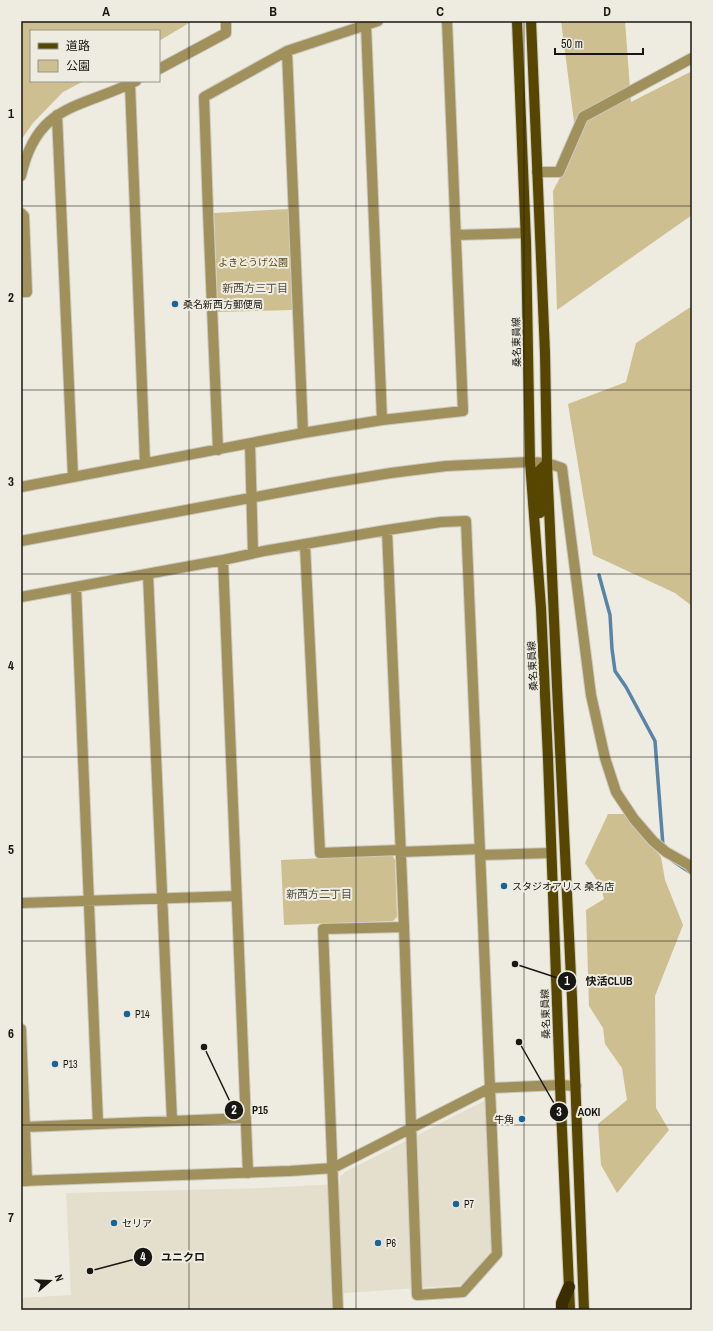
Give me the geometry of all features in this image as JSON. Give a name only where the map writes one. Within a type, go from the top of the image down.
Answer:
[{"type":"highway","points":[[566,1306],[569,1287]]},
{"type":"main road","name":"桑名東員線","points":[[517,21],[525,233],[530,462],[541,608],[569,1287]]},
{"type":"main road","points":[[531,21],[545,353],[547,463],[576,1086],[584,1306]]},
{"type":"main road","points":[[530,462],[538,462],[541,459],[543,452],[539,370],[545,353]]},
{"type":"main road","points":[[541,608],[544,577],[538,475],[539,471],[547,463]]},
{"type":"main road","points":[[560,1085],[570,1078],[568,1018],[572,998]]},
{"type":"street","points":[[160,68],[226,33],[226,21]]},
{"type":"street","points":[[218,450],[204,97],[287,51],[378,21]]},
{"type":"street","points":[[21,487],[303,433],[382,420],[463,411],[447,21]]},
{"type":"street","points":[[366,25],[382,420]]},
{"type":"street","points":[[287,51],[303,433]]},
{"type":"street","points":[[537,172],[559,172],[583,117],[692,58]]},
{"type":"street","points":[[21,176],[27,152],[32,143],[44,126],[57,115],[63,111],[133,83],[145,463]]},
{"type":"street","points":[[57,115],[73,476]]},
{"type":"street","points":[[21,213],[24,216],[27,292],[21,292]]},
{"type":"street","points":[[456,235],[525,233]]},
{"type":"street","points":[[250,444],[253,498],[253,553]]},
{"type":"street","points":[[21,541],[391,473],[446,466],[530,462],[547,463],[562,468],[591,695],[605,758],[616,792],[634,819],[653,841],[666,852],[689,865],[692,869]]},
{"type":"street","points":[[21,598],[305,544],[386,530],[441,522],[466,521],[497,1254],[463,1292],[417,1296],[404,927],[386,530]]},
{"type":"street","points":[[305,544],[320,853],[400,851],[551,853]]},
{"type":"street","points":[[223,560],[248,1173]]},
{"type":"street","points":[[148,574],[172,1121]]},
{"type":"street","points":[[76,587],[98,1124]]},
{"type":"street","points":[[21,903],[236,896]]},
{"type":"street","points":[[338,1310],[323,929],[404,927]]},
{"type":"street","points":[[21,1030],[25,1127],[24,1181],[248,1173],[333,1168],[490,1088],[560,1085],[576,1086]]},
{"type":"street","points":[[25,1127],[246,1118]]},
{"type":"shaded area","points":[[486,1100],[493,1249],[490,1256],[461,1285],[331,1294],[332,1310],[21,1310],[21,1298],[71,1295],[66,1193],[262,1188],[340,1184],[340,1177],[345,1172]]},
{"type":"green space","points":[[21,21],[189,21],[189,23],[160,40],[160,30],[30,30],[30,82],[82,82],[63,92],[33,123],[21,140]]},
{"type":"green space","points":[[561,21],[625,21],[631,102],[692,71],[692,215],[557,310],[553,191],[577,145]]},
{"type":"green space","name":"よきとうげ公園","points":[[289,209],[292,310],[218,312],[214,213]]},
{"type":"green space","points":[[692,306],[692,606],[675,593],[593,555],[568,404],[626,382],[636,343]]},
{"type":"green space","points":[[608,814],[627,814],[661,857],[665,880],[683,925],[655,996],[656,1108],[669,1130],[617,1193],[601,1165],[598,1124],[627,1100],[622,1068],[605,1044],[603,1028],[589,1006],[586,910],[604,899],[601,886],[585,863]]},
{"type":"green space","points":[[392,855],[395,860],[397,917],[393,921],[284,925],[281,860]]},
{"type":"waterway","points":[[599,575],[610,615],[615,671],[626,687],[655,741],[663,846]]},
{"type":"waterway","points":[[673,861],[691,873]]},
{"type":"place","name":"桑名新西方郵便局","points":[[175,304]]},
{"type":"place","name":"スタジオアリス 桑名店","points":[[504,886]]},
{"type":"place","name":"快活CLUB","points":[[515,964]]},
{"type":"place","name":"P14","points":[[127,1014]]},
{"type":"place","name":"AOKI","points":[[519,1042]]},
{"type":"place","name":"P15","points":[[204,1047]]},
{"type":"place","name":"P13","points":[[55,1064]]},
{"type":"place","name":"牛角","points":[[522,1119]]},
{"type":"place","name":"P7","points":[[456,1204]]},
{"type":"place","name":"セリア","points":[[114,1223]]},
{"type":"place","name":"P6","points":[[378,1243]]},
{"type":"place","name":"ユニクロ","points":[[90,1271]]},
{"type":"district","name":"新西方三丁目","points":[[255,288]]},
{"type":"district","name":"新西方二丁目","points":[[319,894]]}]
